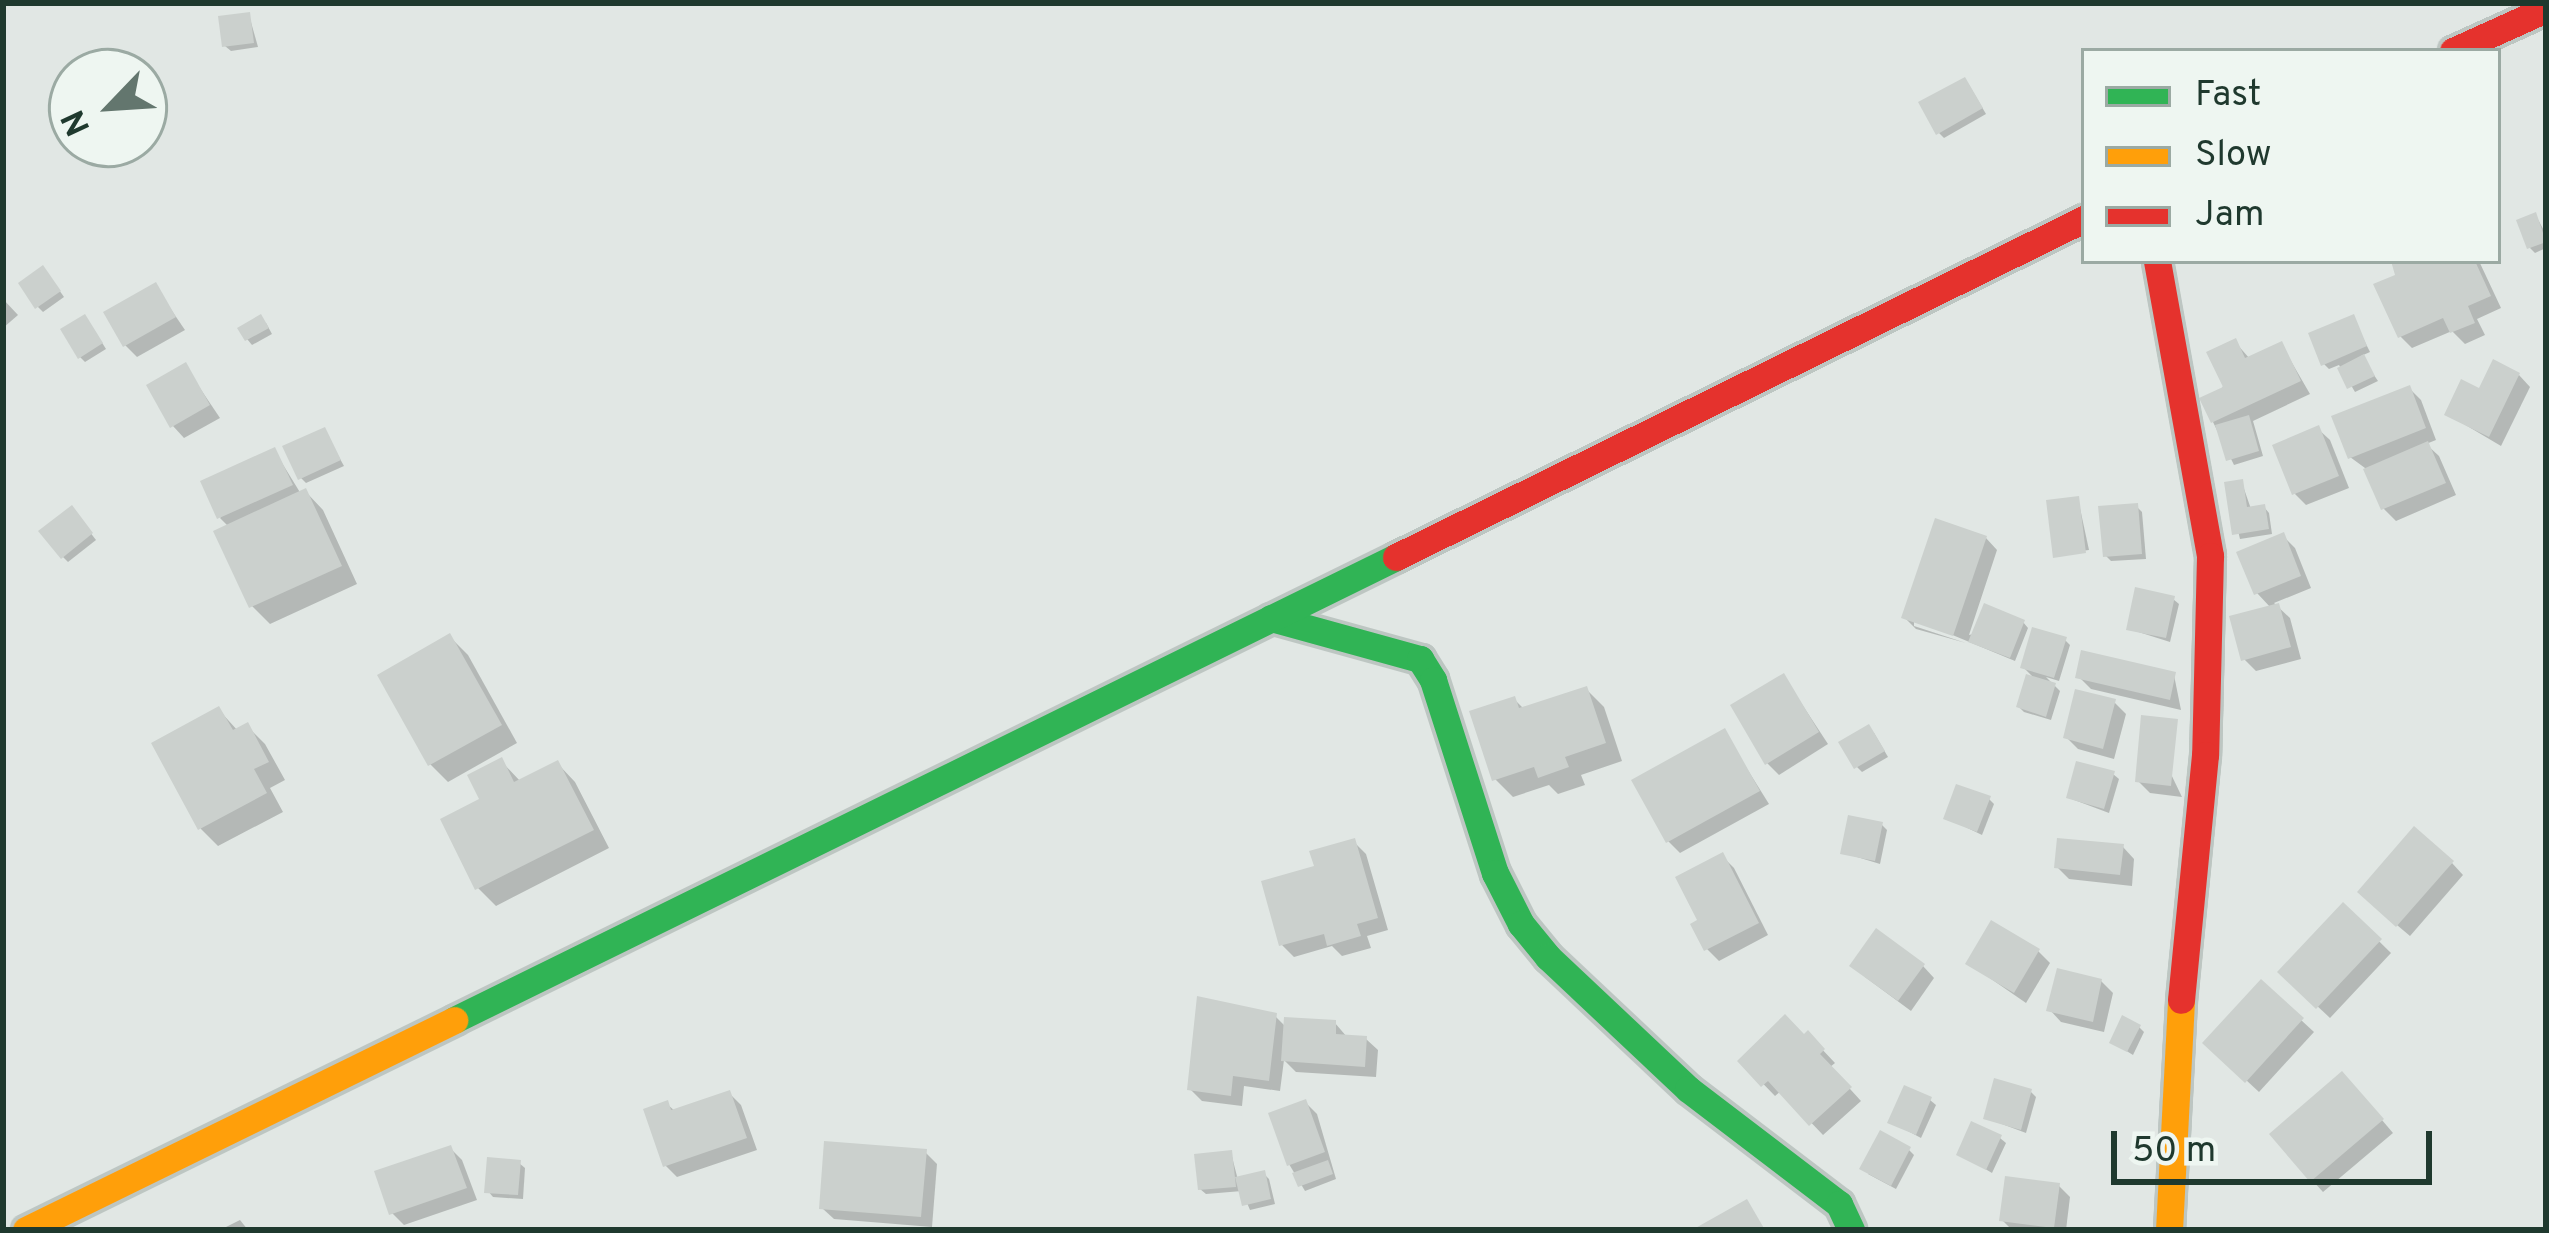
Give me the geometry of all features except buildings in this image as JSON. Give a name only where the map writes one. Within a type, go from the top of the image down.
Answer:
[{"type":"main road","points":[[2460,48],[2546,10]]},
{"type":"main road","points":[[26,1230],[2081,220]]},
{"type":"main road","points":[[2158,264],[2210,556],[2205,755],[2181,1001],[2169,1230]]},
{"type":"main road","points":[[1271,618],[1420,659],[1432,680],[1496,874],[1521,924],[1548,957],[1688,1089],[1839,1204],[1851,1230]]},
{"type":"traffic: fast","points":[[454,1020],[1396,557]]},
{"type":"traffic: fast","points":[[1271,618],[1420,659],[1433,680],[1495,873],[1521,924],[1548,957],[1688,1089],[1839,1204],[1851,1230]]},
{"type":"traffic: slow","points":[[2169,1230],[2181,1000]]},
{"type":"traffic: slow","points":[[26,1230],[454,1020]]},
{"type":"traffic: jam","points":[[2460,48],[2546,9]]},
{"type":"traffic: jam","points":[[1396,557],[2081,220]]},
{"type":"traffic: jam","points":[[2158,264],[2210,556],[2205,755],[2181,1000]]}]
